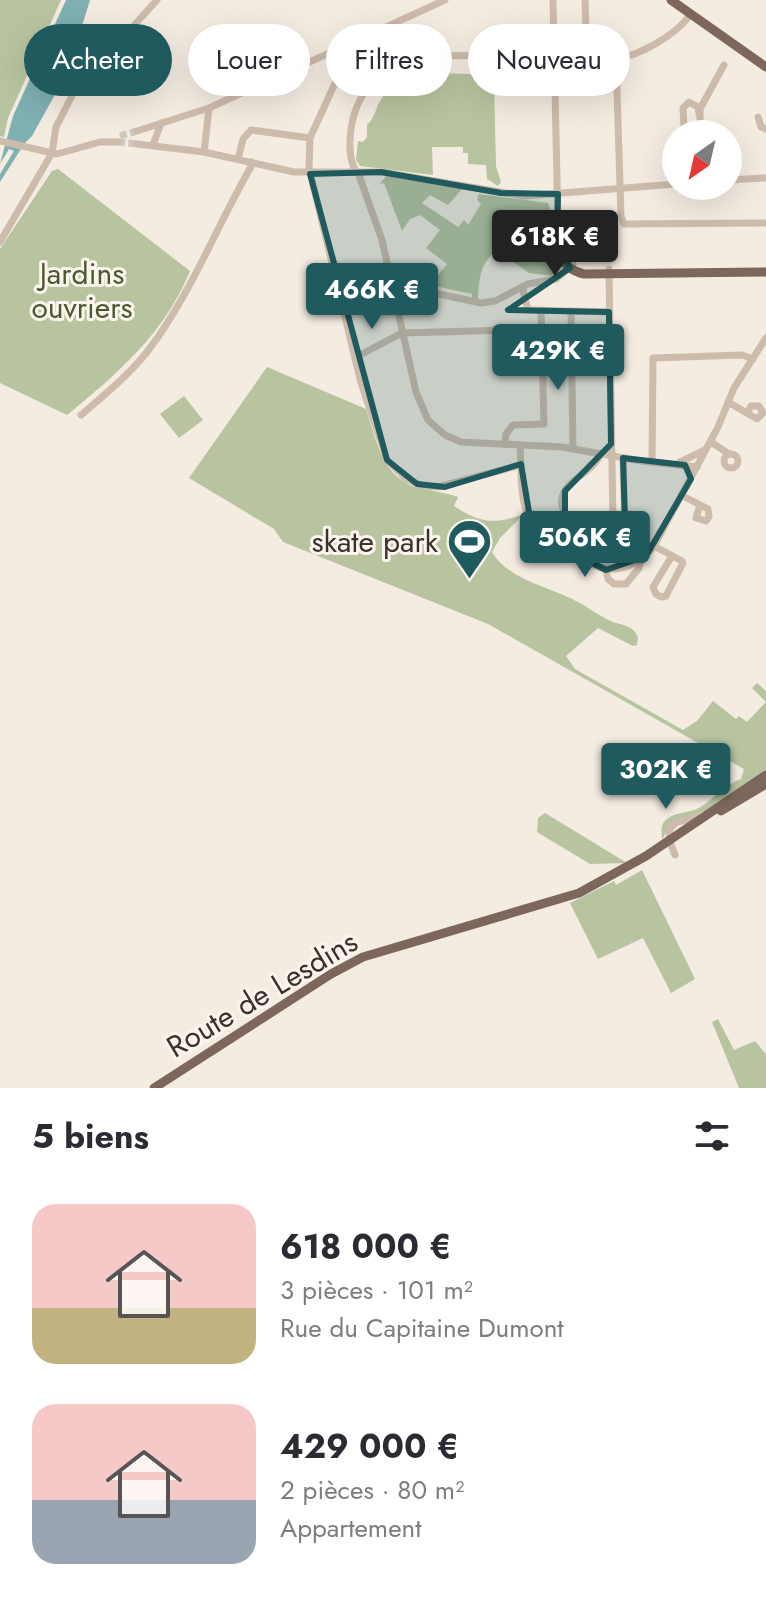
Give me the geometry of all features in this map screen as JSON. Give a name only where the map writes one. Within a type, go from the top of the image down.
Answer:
[{"type":"main road","points":[[671,0],[765,66]]},
{"type":"main road","points":[[558,226],[559,253],[570,268],[609,272],[766,269]]},
{"type":"main road","points":[[669,841],[766,775]]},
{"type":"main road","points":[[669,841],[766,784]]},
{"type":"main road","name":"Route de Lesdins","points":[[154,1088],[331,974],[363,957],[566,898],[595,885],[669,841]]},
{"type":"street","points":[[0,242],[52,153],[56,127],[74,92],[157,0]]},
{"type":"street","points":[[137,131],[209,108],[445,0]]},
{"type":"street","points":[[553,0],[554,24]]},
{"type":"street","points":[[585,0],[586,24]]},
{"type":"street","points":[[630,55],[646,49],[691,14]]},
{"type":"street","points":[[699,114],[724,65]]},
{"type":"street","points":[[329,96],[310,138],[310,174],[366,400],[387,460],[412,483],[445,487],[521,465]]},
{"type":"street","points":[[363,96],[353,118],[349,146],[382,240],[416,392],[428,420],[445,435],[461,442],[573,448],[697,467]]},
{"type":"street","points":[[556,96],[558,226]]},
{"type":"street","points":[[617,96],[621,219],[629,225],[766,223]]},
{"type":"street","points":[[684,120],[683,108],[689,102],[698,107],[699,120]]},
{"type":"street","points":[[204,152],[209,108]]},
{"type":"street","points":[[758,117],[761,127],[766,129]]},
{"type":"street","points":[[153,145],[161,123]]},
{"type":"street","points":[[238,159],[243,139],[251,130],[310,138]]},
{"type":"street","points":[[0,141],[57,154],[119,139]]},
{"type":"street","points":[[137,144],[204,152],[310,174],[357,172],[396,175],[513,194],[558,194],[662,185]]},
{"type":"street","points":[[81,415],[131,371],[148,351],[189,286],[251,162]]},
{"type":"street","points":[[742,179],[766,178]]},
{"type":"street","points":[[395,294],[434,293],[481,303],[495,301],[522,287],[548,282],[570,268]]},
{"type":"street","points":[[609,272],[606,454],[613,526]]},
{"type":"street","points":[[522,287],[528,310],[609,312]]},
{"type":"street","points":[[505,444],[506,434],[513,425],[544,424],[541,310]]},
{"type":"street","points":[[571,311],[573,448]]},
{"type":"street","points":[[356,357],[402,333],[542,329]]},
{"type":"street","points":[[520,445],[523,502],[531,524],[546,539],[591,565],[606,570],[624,567],[641,559],[654,546],[709,445],[728,402],[766,338]]},
{"type":"street","points":[[652,462],[653,358],[742,355],[766,360]]},
{"type":"street","points":[[728,402],[747,413]]},
{"type":"street","points":[[709,445],[729,454]]},
{"type":"street","points":[[674,463],[689,460],[709,445]]},
{"type":"street","points":[[606,454],[565,491],[562,508],[571,521],[586,528],[597,530],[613,526],[620,529],[625,526],[623,458]]},
{"type":"street","points":[[685,465],[691,479]]},
{"type":"street","points":[[681,495],[700,505]]},
{"type":"street","points":[[654,546],[682,561],[683,566],[666,596],[661,597],[653,587],[672,556]]},
{"type":"street","points":[[606,570],[608,579],[614,584],[626,584],[639,568],[641,559]]},
{"type":"street","points":[[669,841],[675,855]]},
{"type":"highlighted area","points":[[381,172],[501,193],[558,194],[557,245],[570,268],[508,310],[609,312],[611,444],[565,491],[565,514],[586,528],[625,524],[623,458],[685,465],[691,479],[646,556],[606,570],[546,539],[531,524],[521,464],[445,487],[417,484],[387,460],[310,174]]},
{"type":"green space","points":[[0,0],[61,0],[50,24],[24,24],[24,82],[8,118],[4,137],[0,136]]},
{"type":"green space","points":[[452,74],[468,74],[468,96],[494,96],[496,166],[501,182],[498,186],[487,179],[486,165],[468,164],[468,153],[463,153],[463,147],[432,147],[433,175],[360,166],[356,160],[358,141],[363,142],[367,137],[367,125],[384,96],[452,96]]},
{"type":"green space","name":"Jardins ouvriers","points":[[58,169],[190,271],[167,314],[138,351],[67,415],[0,383],[0,249],[52,171]]},
{"type":"green space","points":[[386,176],[463,188],[448,205],[430,195],[422,203],[458,227],[464,220],[468,225],[481,204],[477,200],[479,194],[548,203],[552,214],[552,248],[559,266],[554,276],[529,273],[496,250],[481,272],[478,299],[472,298],[472,294],[430,285],[447,264],[426,248],[440,230],[420,215],[410,219],[402,231],[384,183],[380,184]]},
{"type":"green space","points":[[267,367],[366,409],[382,455],[404,482],[458,497],[454,506],[480,519],[496,521],[524,514],[500,538],[492,552],[500,562],[520,577],[631,628],[638,637],[637,645],[633,646],[598,628],[566,656],[575,669],[683,730],[697,721],[713,701],[736,719],[739,716],[747,722],[766,702],[766,771],[709,810],[671,823],[662,840],[662,826],[667,819],[699,808],[741,779],[744,769],[488,624],[283,542],[274,529],[189,478]]},
{"type":"green space","points":[[184,396],[203,420],[179,438],[160,414]]},
{"type":"green space","points":[[757,683],[766,691],[766,702],[752,688]]},
{"type":"green space","points":[[545,813],[627,863],[590,864],[537,832],[538,818]]},
{"type":"green space","points":[[642,870],[695,979],[671,993],[643,938],[598,959],[570,903],[614,881],[616,885]]},
{"type":"green space","points":[[718,1019],[734,1050],[755,1041],[766,1054],[766,1088],[739,1088],[712,1022]]},
{"type":"water","points":[[66,0],[90,0],[83,24],[55,24]]},
{"type":"water","points":[[24,92],[24,96],[54,96],[32,136],[0,182],[0,174],[14,151],[9,149],[0,164],[13,116]]},
{"type":"tunnel","points":[[120,136],[137,131]]},
{"type":"tunnel","points":[[118,142],[137,144]]},
{"type":"place","name":"skate park","points":[[469,580]]}]
